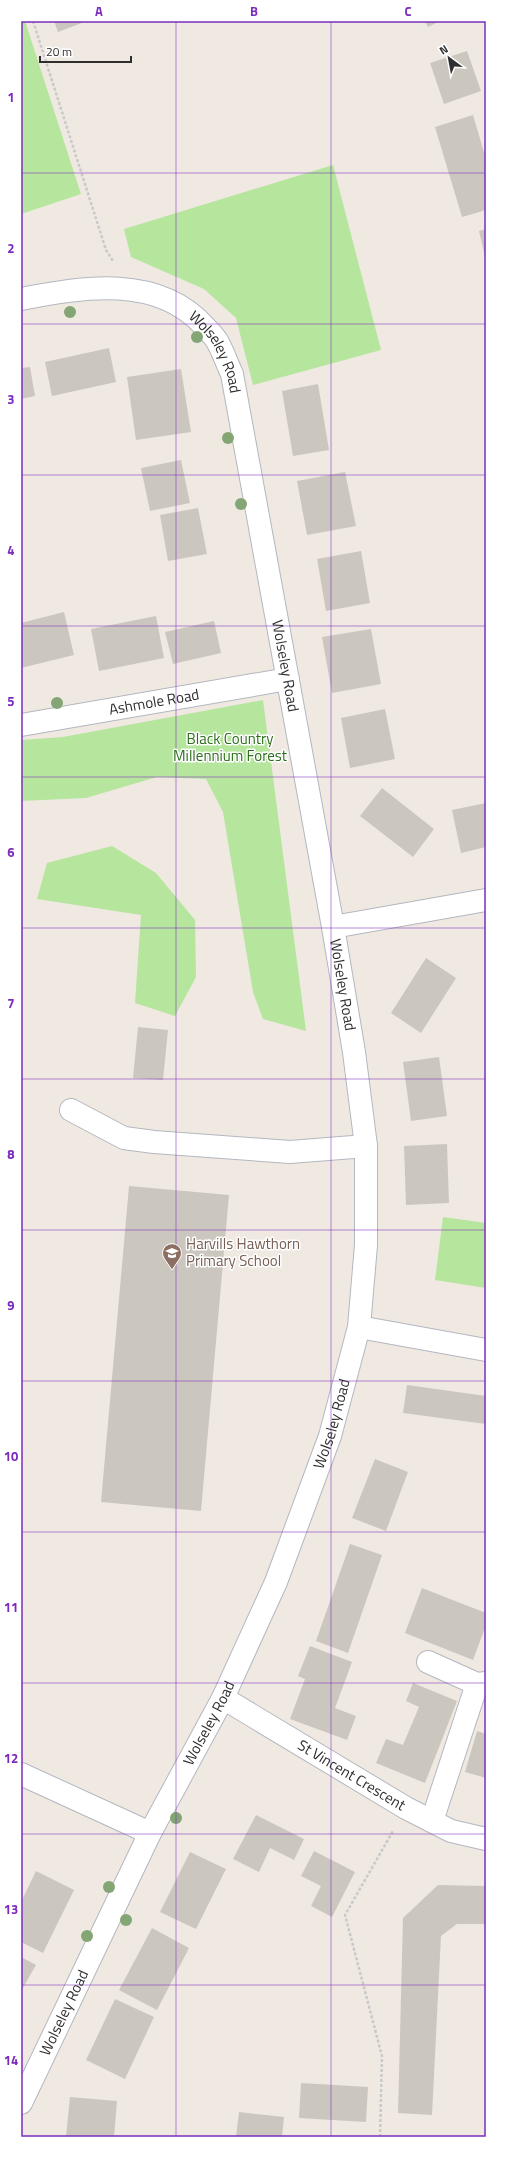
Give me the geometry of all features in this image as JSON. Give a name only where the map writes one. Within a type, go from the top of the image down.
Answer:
[{"type":"street","name":"Wolseley Road","points":[[21,299],[91,288],[129,289],[166,297],[195,316],[217,340],[232,374],[334,927],[354,1052],[366,1146],[366,1245],[359,1327],[330,1436],[276,1582],[223,1698],[150,1833],[21,2103]]},
{"type":"street","name":"Ashmole Road","points":[[21,725],[288,679]]},
{"type":"street","points":[[334,927],[486,900]]},
{"type":"street","points":[[71,1110],[124,1138],[154,1142],[290,1152],[366,1146]]},
{"type":"street","points":[[359,1327],[486,1350]]},
{"type":"street","points":[[428,1662],[481,1683],[432,1821]]},
{"type":"street","name":"St Vincent Crescent","points":[[223,1698],[406,1808],[451,1831],[486,1839]]},
{"type":"street","points":[[21,1774],[150,1833]]},
{"type":"path","points":[[33,21],[106,250],[129,289]]},
{"type":"path","points":[[380,2137],[382,2056],[345,1915],[406,1808]]},
{"type":"green space","points":[[21,21],[25,21],[81,194],[21,214]]},
{"type":"green space","points":[[333,165],[381,350],[253,385],[236,318],[204,289],[131,257],[124,229]]},
{"type":"green space","name":"Black Country Millennium Forest","points":[[263,700],[306,1031],[263,1019],[253,992],[223,812],[206,779],[157,777],[86,798],[21,801],[21,740],[63,737]]},
{"type":"green space","points":[[112,846],[156,873],[195,920],[196,977],[175,1016],[135,1003],[141,915],[37,899],[47,863]]},
{"type":"green space","points":[[443,1217],[486,1223],[486,1288],[435,1280]]},
{"type":"building","points":[[54,21],[87,21],[58,32]]},
{"type":"building","points":[[425,21],[440,21],[428,27]]},
{"type":"building","points":[[467,51],[481,91],[444,104],[430,63]]},
{"type":"building","points":[[473,115],[486,159],[486,210],[462,217],[435,127]]},
{"type":"building","points":[[486,229],[486,257],[485,257],[479,231]]},
{"type":"building","points":[[109,348],[116,382],[52,396],[45,362]]},
{"type":"building","points":[[30,367],[35,396],[21,399],[21,368]]},
{"type":"building","points":[[181,369],[191,432],[136,440],[127,377]]},
{"type":"building","points":[[318,384],[329,450],[293,456],[282,391]]},
{"type":"building","points":[[181,460],[190,503],[150,511],[141,468]]},
{"type":"building","points":[[345,472],[356,526],[307,535],[297,481]]},
{"type":"building","points":[[198,508],[207,554],[168,561],[160,515]]},
{"type":"building","points":[[361,551],[370,603],[326,611],[317,559]]},
{"type":"building","points":[[64,612],[74,655],[21,668],[21,623]]},
{"type":"building","points":[[156,616],[164,658],[99,671],[91,629]]},
{"type":"building","points":[[214,621],[221,653],[173,664],[165,632]]},
{"type":"building","points":[[371,629],[381,684],[332,693],[322,637]]},
{"type":"building","points":[[385,709],[395,759],[350,768],[341,718]]},
{"type":"building","points":[[382,788],[434,829],[413,857],[360,816]]},
{"type":"building","points":[[486,803],[486,847],[461,853],[452,810]]},
{"type":"building","points":[[426,958],[456,978],[421,1033],[391,1013]]},
{"type":"building","points":[[138,1027],[168,1030],[163,1080],[133,1078]]},
{"type":"building","points":[[439,1057],[447,1116],[411,1121],[403,1062]]},
{"type":"building","points":[[447,1144],[449,1203],[406,1205],[404,1146]]},
{"type":"building","points":[[129,1186],[229,1195],[201,1511],[101,1502]]},
{"type":"building","points":[[407,1385],[486,1396],[486,1424],[403,1413]]},
{"type":"building","points":[[375,1459],[408,1472],[386,1531],[352,1518]]},
{"type":"building","points":[[350,1544],[382,1555],[348,1653],[316,1641]]},
{"type":"building","points":[[422,1588],[486,1613],[486,1625],[473,1660],[405,1633]]},
{"type":"building","points":[[310,1646],[352,1662],[335,1708],[356,1716],[347,1740],[290,1719],[305,1679],[298,1676]]},
{"type":"building","points":[[413,1683],[457,1701],[425,1783],[376,1763],[386,1739],[403,1745],[419,1707],[406,1701]]},
{"type":"building","points":[[477,1731],[486,1734],[486,1778],[465,1772]]},
{"type":"building","points":[[256,1815],[304,1839],[294,1860],[270,1848],[259,1872],[233,1859]]},
{"type":"building","points":[[314,1851],[355,1872],[332,1917],[311,1906],[321,1886],[301,1876]]},
{"type":"building","points":[[190,1852],[226,1869],[196,1929],[160,1912]]},
{"type":"building","points":[[36,1871],[74,1890],[43,1953],[21,1942],[21,1902]]},
{"type":"building","points":[[438,1885],[486,1886],[486,1924],[457,1924],[441,1936],[432,2115],[398,2113],[403,1918]]},
{"type":"building","points":[[152,1928],[189,1948],[157,2010],[119,1990]]},
{"type":"building","points":[[21,1957],[36,1965],[21,1991]]},
{"type":"building","points":[[115,1999],[154,2017],[125,2079],[86,2060]]},
{"type":"building","points":[[301,2083],[368,2087],[366,2122],[299,2118]]},
{"type":"building","points":[[70,2097],[117,2101],[114,2137],[66,2137]]},
{"type":"building","points":[[239,2112],[284,2117],[282,2137],[236,2137]]},
{"type":"place","name":"Harvills Hawthorn Primary School","points":[[172,1270]]}]
